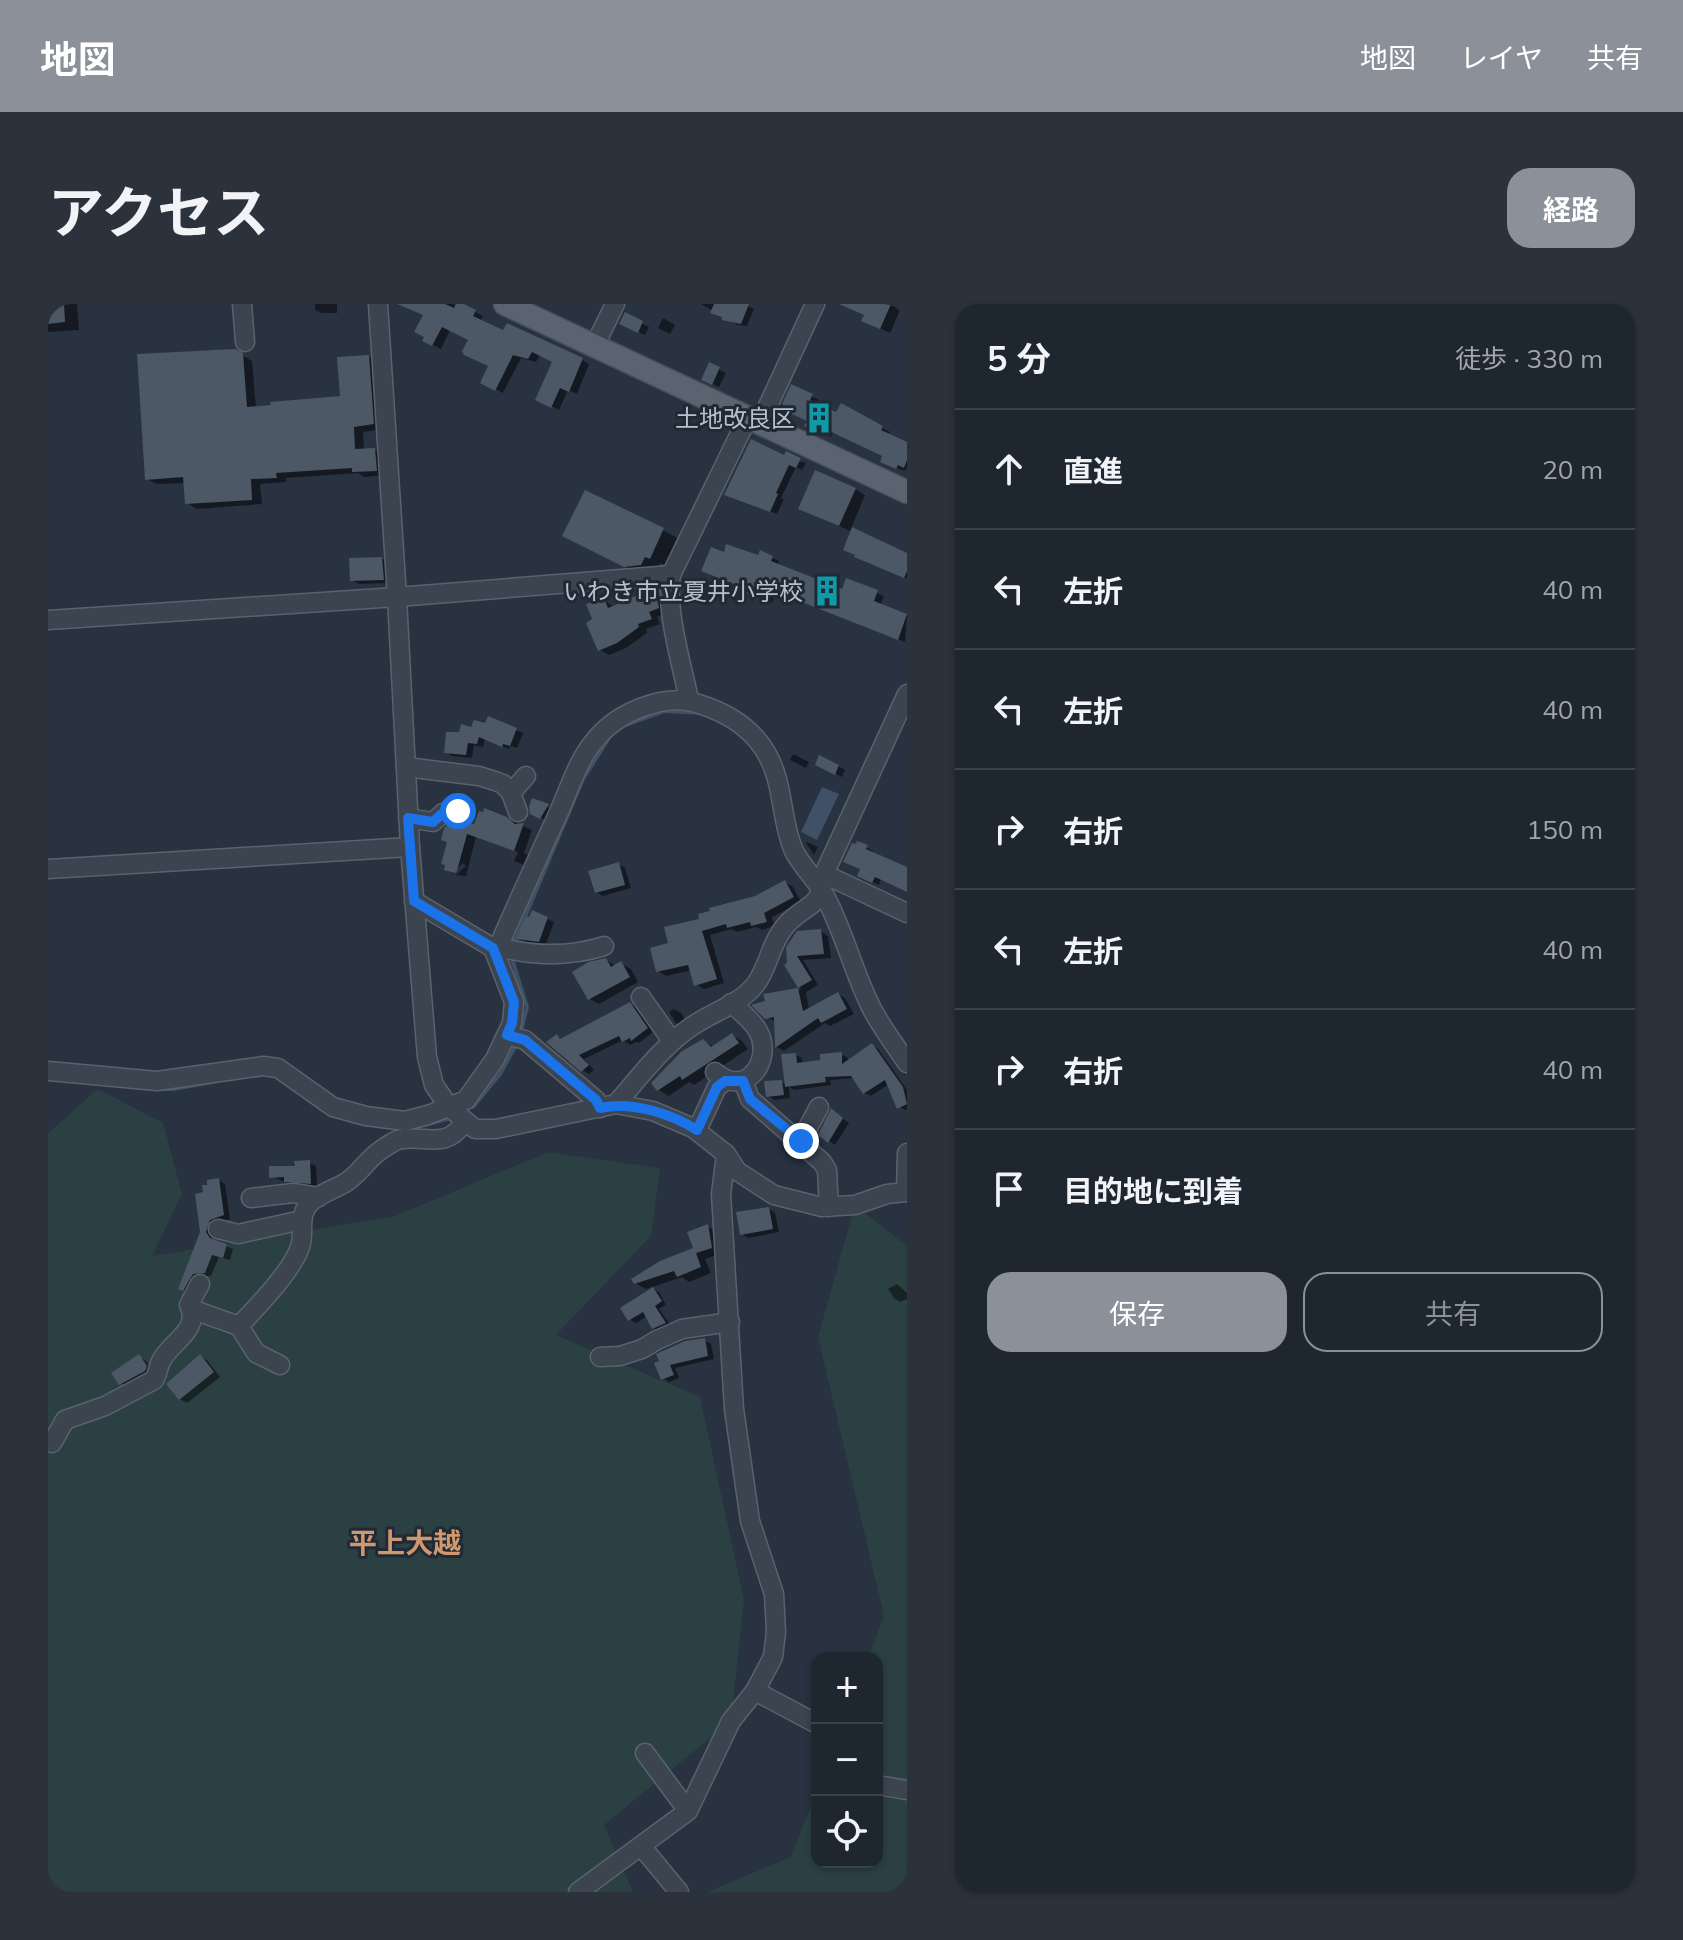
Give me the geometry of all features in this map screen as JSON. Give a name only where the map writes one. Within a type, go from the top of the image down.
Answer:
[{"type":"main road","points":[[505,304],[907,492]]},
{"type":"street","points":[[242,304],[245,342]]},
{"type":"street","points":[[378,304],[410,847],[427,1057],[434,1085],[449,1107],[475,1129],[496,1129],[608,1106],[653,1111],[697,1130],[726,1154],[737,1171],[774,1195],[822,1207],[855,1205],[887,1194],[906,1192],[907,1153]]},
{"type":"street","points":[[595,345],[615,304]]},
{"type":"street","points":[[689,700],[678,654],[670,592],[671,575],[815,304]]},
{"type":"street","points":[[48,620],[671,575]]},
{"type":"street","points":[[608,1106],[672,1041],[754,986],[766,969],[773,946],[786,925],[821,891],[907,694]]},
{"type":"street","points":[[608,1106],[516,1038],[512,1023],[514,1002],[505,950],[589,747],[614,722],[635,711],[662,703],[689,700],[733,718],[761,744],[776,772],[794,852],[821,891],[844,936],[872,1010],[907,1063]]},
{"type":"street","points":[[406,767],[479,776],[503,784],[511,793],[518,812]]},
{"type":"street","points":[[511,793],[526,776]]},
{"type":"street","points":[[408,818],[433,822],[443,813],[458,811]]},
{"type":"street","points":[[48,869],[410,847]]},
{"type":"street","points":[[821,891],[907,913]]},
{"type":"street","points":[[414,901],[505,950],[571,954],[604,946]]},
{"type":"street","points":[[641,997],[672,1041]]},
{"type":"street","points":[[697,1130],[717,1087],[728,1078],[758,1068],[761,1037],[731,1003]]},
{"type":"street","points":[[48,1071],[157,1081],[263,1066],[278,1068],[344,1112],[405,1121],[466,1100],[495,1059],[516,1038]]},
{"type":"street","points":[[728,1078],[822,1162],[827,1170],[829,1207]]},
{"type":"street","points":[[801,1141],[819,1107]]},
{"type":"street","points":[[239,1326],[267,1296],[299,1250],[302,1220],[310,1202],[346,1183],[395,1141],[444,1139],[454,1134],[464,1122]]},
{"type":"street","points":[[578,1892],[688,1811],[731,1721],[755,1691],[773,1657],[776,1632],[774,1594],[750,1521],[734,1409],[721,1194],[726,1154]]},
{"type":"street","points":[[251,1198],[293,1193],[319,1197]]},
{"type":"street","points":[[218,1229],[238,1234],[302,1220]]},
{"type":"street","points":[[52,1443],[65,1420],[105,1406],[154,1380],[162,1358],[185,1335],[190,1324],[191,1297],[200,1284]]},
{"type":"street","points":[[191,1309],[239,1326],[256,1353],[280,1365]]},
{"type":"street","points":[[600,1357],[620,1356],[642,1349],[682,1329],[730,1322]]},
{"type":"street","points":[[755,1691],[811,1721]]},
{"type":"street","points":[[645,1753],[688,1811]]},
{"type":"street","points":[[883,1786],[907,1790]]},
{"type":"street","points":[[641,1846],[679,1892]]},
{"type":"green space","points":[[98,1089],[163,1123],[182,1194],[152,1256],[395,1216],[548,1152],[660,1168],[651,1236],[556,1335],[700,1397],[744,1600],[731,1721],[604,1825],[633,1892],[48,1892],[48,1133]]},
{"type":"green space","points":[[855,1205],[907,1246],[907,1892],[707,1892],[791,1857],[811,1805],[811,1868],[883,1868],[883,1652],[870,1652],[884,1616],[818,1337]]},
{"type":"water","points":[[822,787],[839,794],[817,840],[801,832]]},
{"type":"building","points":[[48,304],[64,304],[65,322],[48,324]]},
{"type":"building","points":[[397,304],[445,304],[454,308],[456,304],[464,304],[476,310],[473,316],[503,330],[507,323],[583,358],[569,392],[560,388],[551,408],[535,400],[552,362],[532,352],[528,359],[513,355],[495,391],[480,383],[488,366],[464,355],[462,351],[468,340],[442,327],[432,346],[422,341],[424,337],[414,332],[423,315]]},
{"type":"building","points":[[714,304],[749,304],[741,324],[722,320],[722,317],[710,313]]},
{"type":"building","points":[[839,304],[891,304],[880,329],[861,321],[864,315]]},
{"type":"building","points":[[625,312],[643,321],[638,333],[619,324]]},
{"type":"building","points":[[235,349],[243,353],[247,407],[340,396],[337,357],[369,355],[374,424],[354,427],[355,449],[375,448],[377,471],[352,472],[352,468],[276,473],[277,478],[251,479],[252,500],[185,504],[183,477],[145,480],[137,354]]},
{"type":"building","points":[[709,362],[720,367],[712,385],[701,380]]},
{"type":"building","points":[[791,384],[813,394],[810,400],[836,412],[841,403],[883,426],[881,430],[907,442],[904,468],[898,465],[896,469],[880,462],[882,456],[825,429],[823,434],[804,426],[807,421],[783,410],[785,406],[782,404]]},
{"type":"building","points":[[751,439],[784,455],[786,451],[801,458],[796,468],[789,465],[770,512],[724,495]]},
{"type":"building","points":[[815,470],[856,488],[839,526],[798,509]]},
{"type":"building","points":[[585,490],[664,528],[650,559],[645,557],[641,565],[624,567],[562,536]]},
{"type":"building","points":[[852,527],[907,553],[904,578],[843,550]]},
{"type":"building","name":"いわき市立夏井小学校","points":[[726,544],[758,555],[760,550],[773,556],[771,561],[842,589],[846,578],[878,590],[874,601],[907,614],[898,640],[769,589],[765,601],[742,592],[744,588],[701,571],[711,547],[724,552]]},
{"type":"building","points":[[382,557],[384,580],[350,581],[349,558]]},
{"type":"building","points":[[655,588],[659,608],[649,612],[652,619],[638,624],[639,627],[617,643],[598,651],[586,623],[592,619],[586,604],[604,598],[608,608]]},
{"type":"building","points":[[488,716],[517,728],[510,746],[503,744],[502,747],[479,737],[477,744],[468,743],[466,755],[444,753],[446,732],[459,732],[461,724],[471,727],[474,720],[485,723]]},
{"type":"building","points":[[819,755],[839,765],[835,775],[815,765]]},
{"type":"building","points":[[532,798],[549,804],[540,819],[530,814]]},
{"type":"building","points":[[484,808],[507,817],[515,824],[524,823],[514,851],[467,834],[457,871],[444,870],[445,865],[441,864],[447,842],[441,840],[444,828],[448,824],[464,821],[474,824],[479,811],[483,812]]},
{"type":"building","points":[[857,841],[868,845],[866,849],[907,867],[907,892],[875,877],[872,883],[857,876],[860,869],[843,862],[852,843],[856,844]]},
{"type":"building","points":[[619,862],[625,885],[595,893],[588,871]]},
{"type":"building","points":[[785,880],[794,897],[764,913],[767,922],[751,926],[750,922],[727,928],[726,924],[702,931],[717,979],[694,986],[688,965],[656,972],[650,948],[668,943],[664,927],[699,919],[698,914],[710,911],[709,908],[755,896]]},
{"type":"building","points":[[532,910],[548,917],[539,942],[517,939],[526,916],[529,917]]},
{"type":"building","points":[[821,929],[824,954],[797,956],[812,980],[798,988],[784,965],[787,963],[786,947],[797,931]]},
{"type":"building","points":[[606,958],[611,967],[621,961],[630,977],[588,1000],[572,972],[588,962]]},
{"type":"building","points":[[798,988],[803,1011],[838,992],[847,1009],[821,1023],[818,1018],[775,1048],[774,1017],[765,1019],[751,1005],[765,1001],[763,994]]},
{"type":"building","points":[[630,1002],[648,1028],[631,1041],[630,1038],[622,1042],[619,1036],[579,1055],[589,1065],[581,1072],[546,1042],[557,1034],[560,1039]]},
{"type":"building","points":[[732,1033],[739,1043],[682,1080],[680,1076],[657,1091],[651,1083],[682,1051],[703,1039],[711,1047]]},
{"type":"building","points":[[872,1043],[903,1087],[907,1104],[897,1109],[885,1080],[863,1094],[851,1076],[825,1077],[826,1082],[785,1087],[781,1054],[796,1053],[797,1063],[820,1060],[820,1054],[842,1052],[842,1064]]},
{"type":"building","points":[[782,1080],[784,1095],[766,1097],[764,1081]]},
{"type":"building","points":[[831,1108],[843,1118],[828,1143],[818,1135]]},
{"type":"building","points":[[310,1160],[311,1184],[284,1182],[284,1177],[269,1178],[269,1166],[295,1166],[294,1161]]},
{"type":"building","points":[[219,1178],[224,1215],[210,1220],[206,1232],[210,1238],[227,1244],[223,1258],[212,1255],[205,1273],[193,1274],[183,1291],[178,1289],[200,1232],[195,1194],[203,1192],[202,1185],[207,1185],[207,1180]]},
{"type":"building","points":[[769,1207],[773,1229],[740,1235],[736,1212]]},
{"type":"building","points":[[708,1224],[712,1248],[696,1253],[701,1267],[677,1277],[674,1271],[634,1284],[631,1279],[660,1261],[693,1248],[687,1232]]},
{"type":"building","points":[[653,1287],[662,1301],[655,1306],[666,1323],[652,1329],[643,1312],[628,1321],[620,1308]]},
{"type":"building","points":[[705,1338],[708,1356],[670,1365],[674,1375],[661,1380],[654,1363],[659,1361],[656,1354],[685,1341]]},
{"type":"building","points":[[139,1354],[147,1366],[145,1371],[119,1385],[111,1373]]},
{"type":"building","points":[[200,1354],[214,1372],[179,1400],[166,1384]]},
{"type":"waterway","points":[[625,725],[664,711],[702,713]]},
{"type":"waterway","points":[[514,943],[583,779],[609,738]]},
{"type":"waterway","points":[[511,956],[527,1007],[521,1031]]},
{"type":"waterway","points":[[473,1107],[500,1074],[517,1043]]},
{"type":"waterway","points":[[154,1089],[212,1082]]},
{"type":"waterway","points":[[407,1129],[448,1119]]},
{"type":"place","name":"土地改良区","points":[[819,418]]},
{"type":"place","name":"いわき市立夏井小学校","points":[[827,591]]},
{"type":"district","name":"平上大越","points":[[405,1542]]},
{"type":"route","points":[[458,811],[443,813],[433,822],[408,818],[414,901],[462,927],[496,952],[515,1008],[507,1035],[525,1040],[596,1100],[600,1108],[616,1104],[653,1111],[697,1130],[717,1087],[725,1081],[743,1081],[750,1099],[801,1141]]}]
